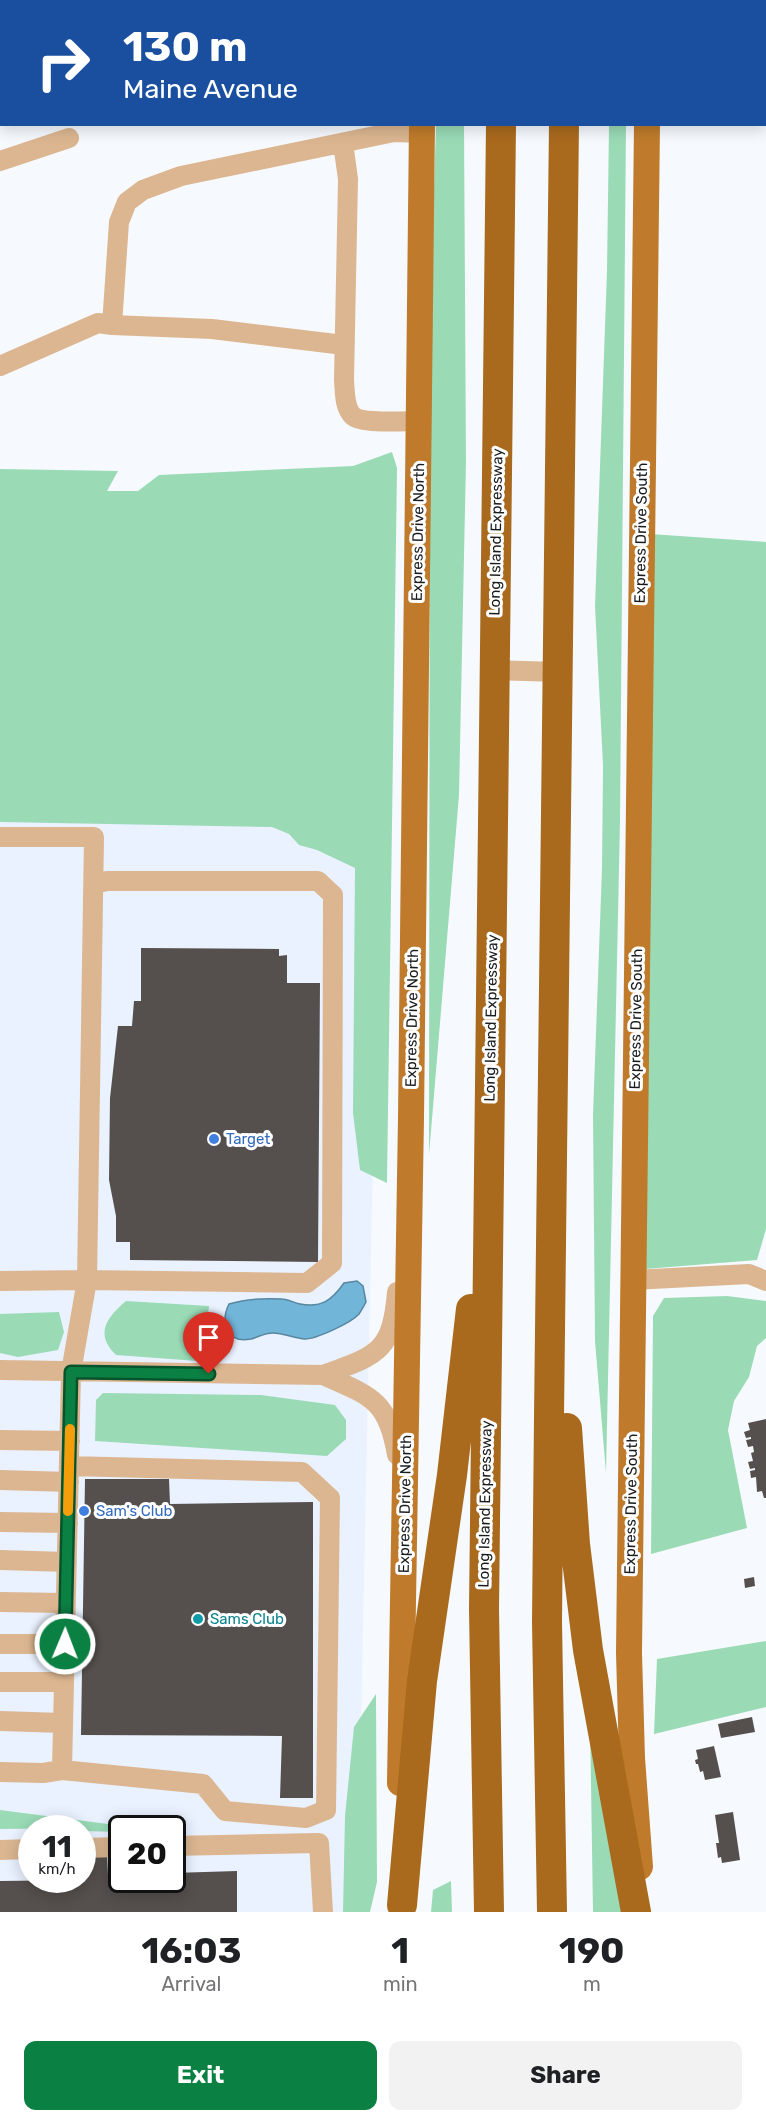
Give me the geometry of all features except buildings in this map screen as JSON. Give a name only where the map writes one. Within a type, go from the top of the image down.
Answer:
[{"type":"highway","points":[[492,126],[500,227]]},
{"type":"highway","name":"Long Island Expressway","points":[[489,1912],[484,1609],[501,126]]},
{"type":"highway","points":[[552,1912],[547,1623],[564,126]]},
{"type":"highway","points":[[402,1908],[422,1681],[452,1475],[471,1308],[491,1072]]},
{"type":"highway","points":[[552,1162],[566,1350],[568,1439],[576,1554],[596,1697],[636,1912]]},
{"type":"main road","name":"Express Drive South","points":[[644,1912],[634,1800],[630,1706],[646,126]]},
{"type":"main road","name":"Express Drive North","points":[[402,1908],[400,1798],[411,1118],[422,129]]},
{"type":"street","points":[[112,325],[120,222],[127,202],[143,190],[181,176],[394,132],[422,129]]},
{"type":"street","points":[[0,161],[69,138]]},
{"type":"street","points":[[343,143],[348,179],[344,345],[346,406],[353,416],[363,420],[419,421]]},
{"type":"street","points":[[0,366],[98,323],[212,329],[344,345]]},
{"type":"street","points":[[495,670],[558,672]]},
{"type":"street","points":[[0,837],[94,837],[87,1280],[71,1372],[62,1770]]},
{"type":"street","points":[[0,1281],[307,1283],[332,1263],[333,895],[318,881],[107,881],[94,884]]},
{"type":"street","points":[[323,1376],[366,1359],[382,1345],[393,1327],[411,1118]]},
{"type":"street","points":[[633,1280],[749,1274],[766,1281]]},
{"type":"street","points":[[0,1370],[323,1376],[367,1395],[383,1410],[393,1431],[405,1502]]},
{"type":"street","points":[[0,1440],[70,1441]]},
{"type":"street","points":[[0,1480],[69,1474],[302,1472],[330,1498],[326,1810],[306,1818],[225,1810],[203,1784],[62,1770],[43,1773],[0,1772]]},
{"type":"street","points":[[0,1522],[68,1523]]},
{"type":"street","points":[[0,1560],[67,1562]]},
{"type":"street","points":[[0,1602],[66,1602]]},
{"type":"street","points":[[0,1644],[65,1644]]},
{"type":"street","points":[[0,1682],[64,1682]]},
{"type":"street","points":[[0,1721],[63,1723]]},
{"type":"street","points":[[186,1846],[320,1843],[323,1912]]},
{"type":"street","points":[[0,1850],[18,1849]]},
{"type":"shaded area","points":[[0,812],[380,823],[357,1912],[0,1912]]},
{"type":"green space","points":[[436,126],[464,126],[466,461],[459,795],[429,1155],[430,322]]},
{"type":"green space","points":[[609,126],[626,126],[620,821],[606,1473],[595,1341],[593,1115],[602,868],[603,765],[595,606],[607,271]]},
{"type":"green space","points":[[392,452],[397,468],[387,1183],[360,1170],[353,1113],[355,868],[317,850],[299,845],[289,834],[272,827],[0,822],[0,469],[118,471],[107,491],[138,491],[159,475],[353,466]]},
{"type":"green space","points":[[650,534],[766,542],[766,1229],[757,1260],[633,1270]]},
{"type":"green space","points":[[727,1296],[766,1301],[766,1338],[757,1346],[749,1377],[734,1401],[728,1430],[747,1528],[651,1554],[653,1316],[664,1298]]},
{"type":"green space","points":[[126,1301],[209,1306],[207,1323],[216,1345],[211,1362],[116,1355],[109,1347],[104,1333],[113,1313]]},
{"type":"green space","points":[[59,1312],[64,1332],[58,1350],[18,1357],[0,1353],[0,1314]]},
{"type":"green space","points":[[103,1393],[261,1395],[335,1405],[346,1420],[346,1439],[327,1456],[95,1441],[96,1400]]},
{"type":"green space","points":[[766,1641],[766,1707],[654,1734],[657,1659]]},
{"type":"green space","points":[[376,1694],[377,1882],[370,1912],[343,1912],[345,1816],[354,1727]]},
{"type":"green space","points":[[590,1719],[621,1912],[593,1912]]},
{"type":"green space","points":[[0,1810],[39,1815],[18,1815],[18,1829],[0,1829]]},
{"type":"green space","points":[[96,1822],[108,1824],[108,1832],[96,1831]]},
{"type":"green space","points":[[451,1881],[452,1912],[431,1912],[433,1890]]},
{"type":"water","points":[[357,1281],[363,1286],[366,1302],[362,1310],[349,1322],[325,1333],[305,1339],[270,1333],[243,1340],[231,1335],[228,1330],[225,1318],[229,1304],[248,1300],[284,1299],[300,1304],[320,1304],[331,1298],[344,1283]]},
{"type":"slow traffic","points":[[68,1511],[70,1429]]},
{"type":"place","name":"Target","points":[[214,1139]]},
{"type":"place","name":"Sam's Club","points":[[84,1511]]},
{"type":"place","name":"Sams Club","points":[[198,1619]]},
{"type":"route","points":[[65,1644],[71,1372],[209,1374]]}]
